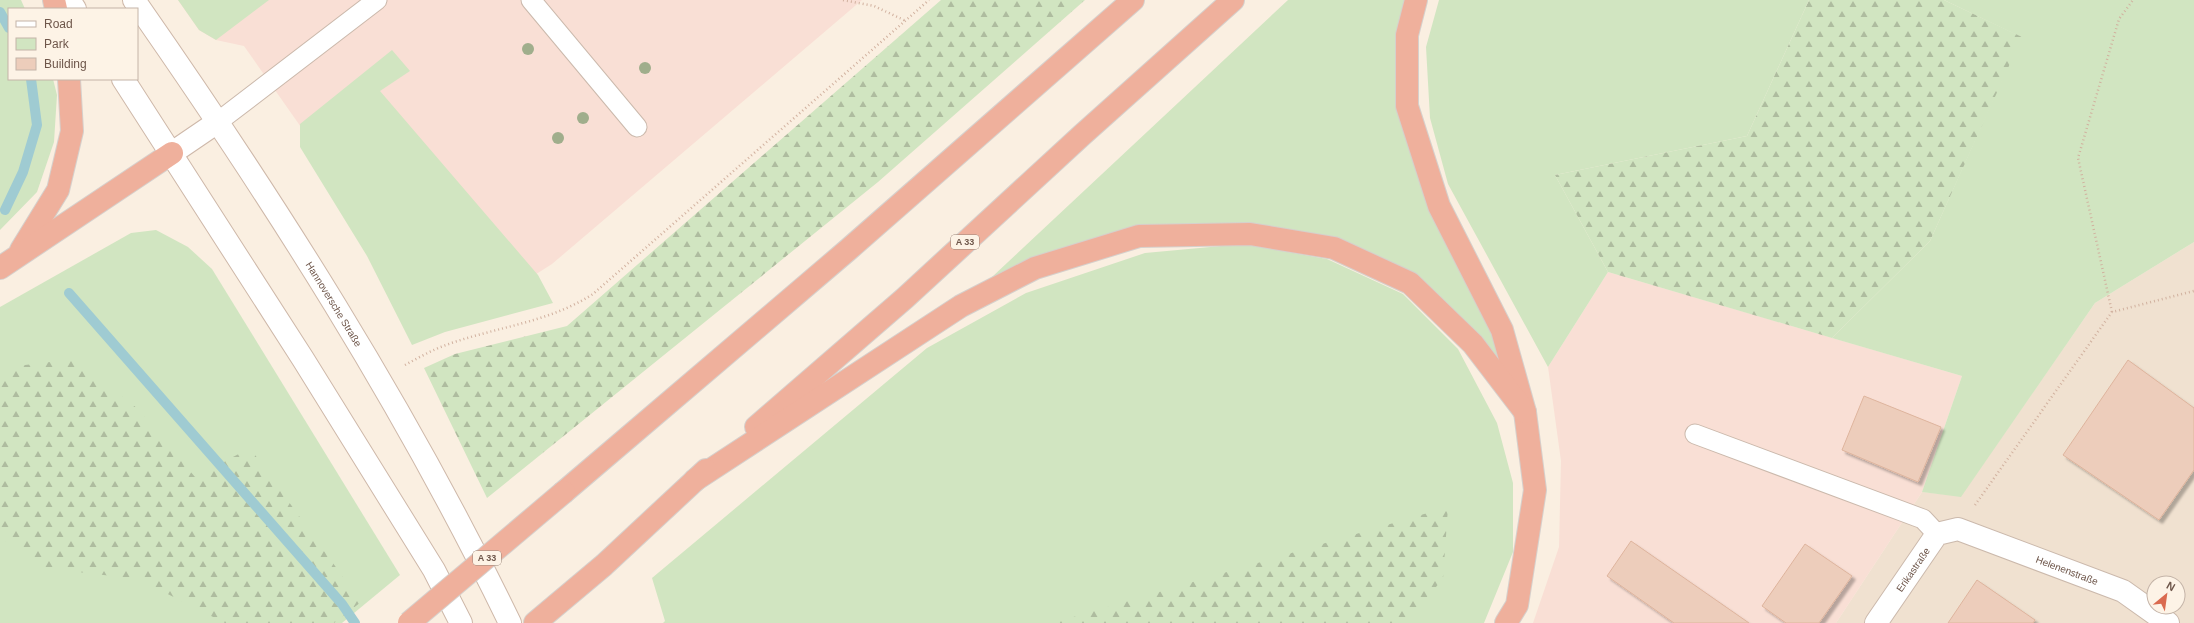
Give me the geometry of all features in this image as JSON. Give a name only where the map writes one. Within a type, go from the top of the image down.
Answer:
[{"type":"highway","name":"A 33","points":[[409,623],[849,249],[1133,0]]},
{"type":"highway","name":"A 33","points":[[535,623],[604,565],[695,480],[905,298],[1082,135],[1232,0]]},
{"type":"highway","points":[[1416,0],[1408,35],[1407,106],[1439,206],[1502,330],[1525,412],[1535,490],[1517,605],[1506,623]]},
{"type":"highway","points":[[18,255],[58,190],[72,130],[70,80]]},
{"type":"highway","points":[[0,268],[172,152]]},
{"type":"highway","points":[[695,480],[961,306],[1035,268],[1139,236],[1250,234],[1334,248],[1410,283],[1473,344],[1525,412]]},
{"type":"main road","name":"Hannoversche Straße","points":[[134,0],[219,121],[380,379],[471,541],[510,623]]},
{"type":"main road","points":[[124,80],[172,152],[303,359],[422,551],[461,623]]},
{"type":"main road","points":[[172,152],[219,121]]},
{"type":"main road","points":[[1937,534],[1958,529]]},
{"type":"main road","name":"Helenenstraße","points":[[1958,529],[2123,591],[2168,623]]},
{"type":"main road","name":"Erikastraße","points":[[1876,623],[1937,534]]},
{"type":"lane","points":[[219,121],[377,0]]},
{"type":"lane","points":[[531,0],[637,127]]},
{"type":"lane","points":[[1695,434],[1923,519],[1937,534]]},
{"type":"path","points":[[843,0],[874,6],[906,20]]},
{"type":"path","points":[[380,379],[446,345],[555,314],[575,306],[593,294],[930,0]]},
{"type":"path","points":[[2112,312],[2078,158],[2119,19],[2133,0]]},
{"type":"path","points":[[1958,529],[2112,312],[2194,291]]},
{"type":"shaded area","points":[[178,0],[862,0],[552,264],[445,332],[244,46],[216,40],[199,30]]},
{"type":"shaded area","points":[[2194,242],[2194,623],[1836,623],[1922,492],[1961,496],[2095,303]]},
{"type":"shaded area","points":[[1608,272],[1962,376],[1922,492],[1836,623],[1533,623],[1559,547],[1561,461],[1548,367]]},
{"type":"green space","points":[[0,0],[21,0],[25,8],[8,8],[8,80],[53,80],[57,95],[54,142],[37,192],[0,230]]},
{"type":"green space","points":[[178,0],[269,0],[216,40],[199,30]]},
{"type":"green space","points":[[941,0],[1085,0],[878,182],[487,498],[424,368],[455,354],[567,326]]},
{"type":"green space","points":[[1288,0],[1416,0],[1407,106],[1525,412],[1410,283],[1334,248],[1139,236],[961,306]]},
{"type":"green space","points":[[1439,0],[1809,0],[1747,136],[1555,175],[1608,272],[1548,367],[1448,184],[1430,118],[1426,47]]},
{"type":"green space","points":[[1809,0],[1944,0],[2022,37],[1930,241],[1832,338],[1608,272],[1555,175],[1747,136]]},
{"type":"green space","points":[[1944,0],[2194,0],[2194,242],[2095,303],[1961,497],[1922,492],[1962,376],[1832,338],[1930,241],[2021,37]]},
{"type":"green space","points":[[392,50],[410,71],[380,91],[538,275],[553,303],[445,332],[412,345],[367,256],[300,147],[300,124]]},
{"type":"green space","points":[[156,230],[188,247],[212,269],[400,575],[342,623],[0,623],[0,307],[131,233]]},
{"type":"green space","points":[[1243,244],[1327,259],[1403,294],[1458,349],[1497,423],[1513,483],[1513,552],[1484,623],[663,623],[665,621],[652,578],[927,348],[1026,293],[1145,253]]},
{"type":"green space","points":[[75,359],[138,409],[195,477],[250,448],[361,602],[334,623],[225,623],[138,579],[35,567],[0,536],[0,368]]},
{"type":"green space","points":[[1448,507],[1443,579],[1404,623],[1053,623]]},
{"type":"building","points":[[2128,360],[2194,408],[2194,470],[2159,520],[2063,455]]},
{"type":"building","points":[[1864,396],[1941,427],[1918,482],[1842,450]]},
{"type":"building","points":[[1631,541],[1749,623],[1674,623],[1607,576]]},
{"type":"building","points":[[1805,544],[1852,576],[1819,623],[1786,623],[1762,606]]},
{"type":"building","points":[[1977,580],[2035,620],[2033,623],[1948,623]]},
{"type":"waterway","points":[[0,12],[8,26]]},
{"type":"waterway","points":[[5,210],[23,172],[37,125],[31,80]]},
{"type":"waterway","points":[[69,293],[342,604],[355,623]]}]
